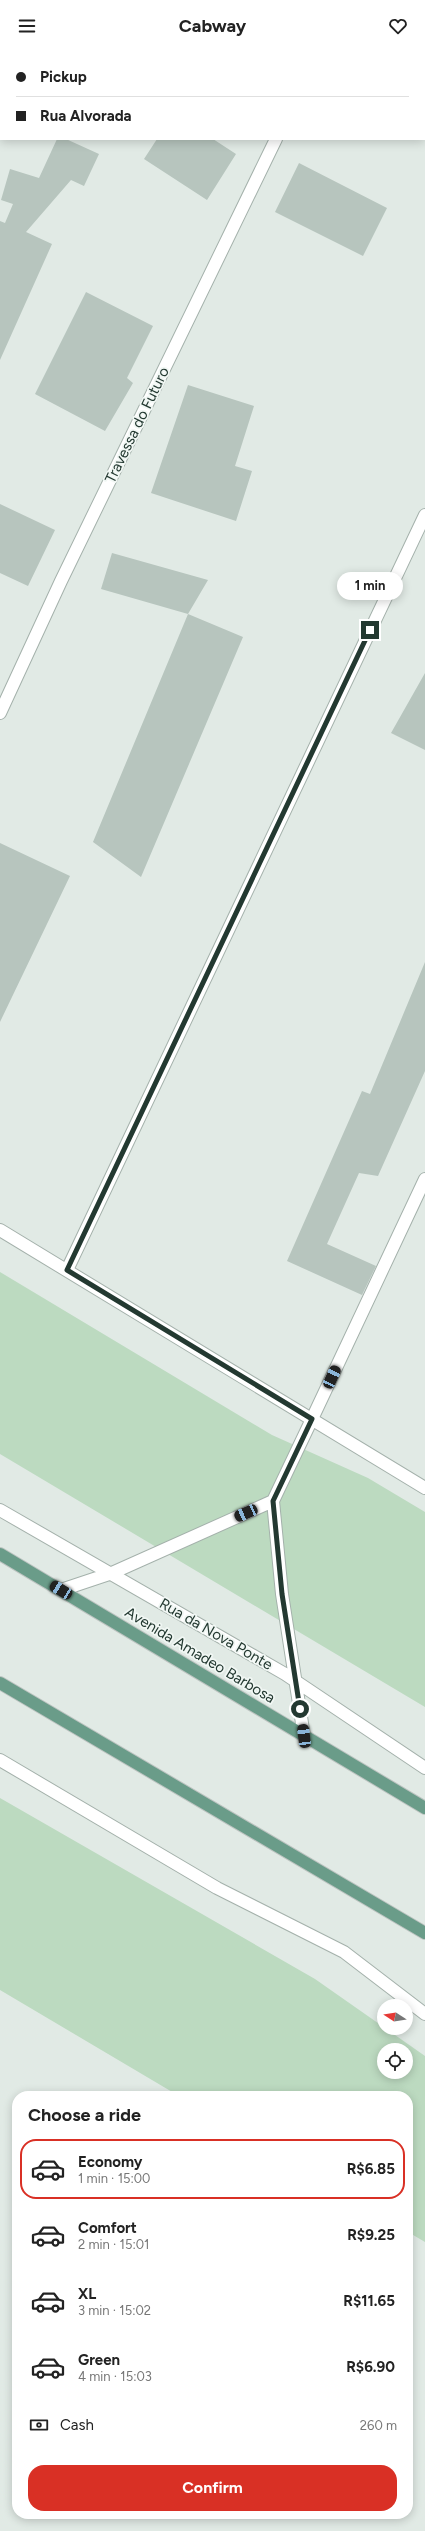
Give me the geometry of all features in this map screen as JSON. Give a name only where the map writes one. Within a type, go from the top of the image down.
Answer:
[{"type":"main road","name":"Avenida Amadeo Barbosa","points":[[0,1554],[425,1808]]},
{"type":"main road","points":[[0,1683],[425,1933]]},
{"type":"street","name":"Travessa do Futuro","points":[[0,713],[65,574],[276,140]]},
{"type":"street","points":[[67,1270],[425,515]]},
{"type":"street","points":[[304,1736],[297,1682],[282,1594],[273,1501],[425,1179]]},
{"type":"street","points":[[0,1230],[425,1488]]},
{"type":"street","points":[[61,1590],[112,1573],[273,1501]]},
{"type":"street","name":"Rua da Nova Ponte","points":[[0,1510],[112,1573],[297,1682],[425,1768]]},
{"type":"street","points":[[0,1760],[217,1888],[344,1952],[425,2014]]},
{"type":"green space","points":[[0,1272],[272,1435],[368,1478],[425,1512],[425,1707],[0,1454]]},
{"type":"green space","points":[[0,1798],[315,1979],[377,2022],[377,2035],[395,2035],[406,2043],[377,2043],[377,2079],[413,2079],[413,2048],[425,2056],[425,2242],[413,2235],[413,2091],[171,2091],[0,1990]]},
{"type":"building","points":[[57,140],[68,140],[99,154],[84,186],[71,180],[26,232],[52,244],[0,360],[0,221],[5,223],[13,204],[1,200],[10,169],[39,178]]},
{"type":"building","points":[[156,140],[215,140],[236,154],[207,200],[144,159]]},
{"type":"building","points":[[299,163],[387,208],[363,256],[275,212]]},
{"type":"building","points":[[86,292],[153,326],[127,378],[133,383],[105,431],[35,394]]},
{"type":"building","points":[[188,385],[254,406],[235,466],[252,471],[236,521],[151,493]]},
{"type":"building","points":[[0,504],[55,530],[28,586],[0,573]]},
{"type":"building","points":[[112,553],[208,580],[188,614],[101,589]]},
{"type":"building","points":[[188,614],[243,637],[141,877],[93,842]]},
{"type":"building","points":[[425,673],[425,750],[391,733]]},
{"type":"building","points":[[0,843],[70,876],[0,1022]]},
{"type":"building","points":[[425,962],[425,1071],[378,1176],[359,1173],[327,1244],[376,1266],[362,1295],[287,1261],[362,1091],[370,1094]]},
{"type":"route","points":[[300,1709],[297,1682],[282,1594],[273,1501],[312,1419],[67,1270],[370,630]]}]
